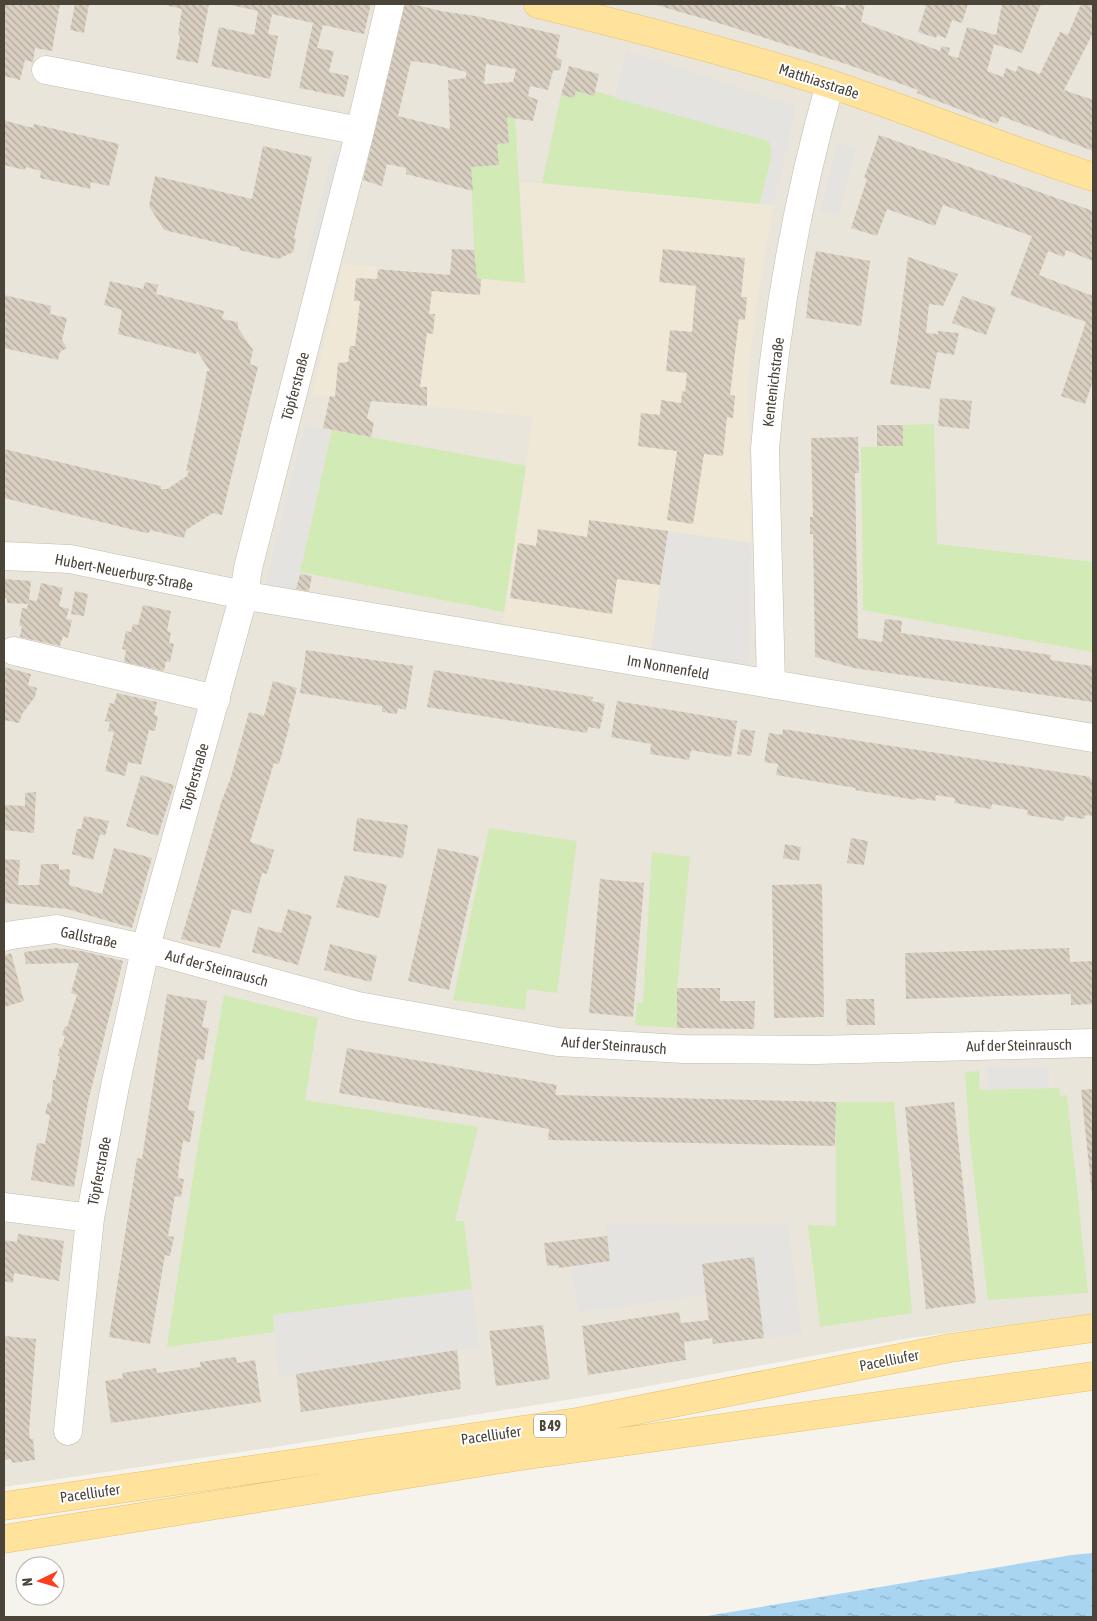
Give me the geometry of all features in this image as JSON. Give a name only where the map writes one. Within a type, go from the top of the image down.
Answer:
[{"type":"main road","name":"Matthiasstraße","points":[[538,4],[704,46],[830,84],[1093,177]]},
{"type":"main road","name":"Pacelliufer","points":[[4,1506],[577,1422],[950,1348],[1093,1328]]},
{"type":"main road","name":"Pacelliufer","points":[[4,1539],[514,1457],[1093,1376]]},
{"type":"main road","points":[[1023,1387],[1093,1392]]},
{"type":"street","name":"Töpferstraße","points":[[68,1431],[90,1218],[115,1086],[145,950],[244,595],[248,568],[360,132],[390,4]]},
{"type":"street","points":[[46,70],[360,132]]},
{"type":"street","name":"Kentenichstraße","points":[[771,684],[765,449],[768,415],[786,278],[814,146],[830,84]]},
{"type":"street","name":"Hubert-Neuerburg-Straße","points":[[4,556],[70,559],[244,595]]},
{"type":"street","name":"Im Nonnenfeld","points":[[244,595],[1093,738]]},
{"type":"street","points":[[14,651],[216,699]]},
{"type":"street","name":"Gallstraße","points":[[4,937],[56,929],[145,950]]},
{"type":"street","name":"Auf der Steinrausch","points":[[145,950],[358,1006],[558,1042],[683,1049],[815,1050],[1093,1043]]},
{"type":"street","points":[[4,1207],[90,1218]]},
{"type":"shaded area","points":[[4,4],[1093,4],[1093,1314],[909,1338],[622,1391],[275,1447],[4,1487]]},
{"type":"shaded area","points":[[627,51],[795,106],[794,119],[773,205],[760,204],[772,154],[769,141],[615,98]]},
{"type":"shaded area","points":[[838,143],[856,148],[838,216],[820,211]]},
{"type":"shaded area","points":[[332,153],[342,155],[315,267],[305,265]]},
{"type":"shaded area","points":[[520,183],[542,183],[773,205],[755,311],[748,381],[751,543],[668,531],[651,650],[502,627],[532,416],[312,395],[343,264],[525,283]]},
{"type":"shaded area","points":[[305,425],[332,430],[295,592],[265,586]]},
{"type":"shaded area","points":[[668,531],[751,543],[750,656],[745,667],[651,650]]},
{"type":"shaded area","points":[[1049,1067],[1049,1088],[988,1089],[987,1068]]},
{"type":"shaded area","points":[[605,1223],[788,1225],[802,1334],[764,1338],[754,1258],[702,1264],[706,1295],[578,1312],[571,1266],[610,1261]]},
{"type":"shaded area","points":[[472,1289],[479,1348],[279,1377],[273,1315]]},
{"type":"green space","points":[[576,91],[593,96],[595,91],[769,141],[772,154],[760,204],[542,183],[561,95],[574,98]]},
{"type":"green space","points":[[507,117],[515,117],[525,283],[477,278],[471,167],[499,165],[497,144],[509,143]]},
{"type":"green space","points":[[934,424],[937,544],[1093,562],[1093,652],[863,610],[861,447],[903,446],[903,425]]},
{"type":"green space","points":[[332,430],[526,466],[504,612],[300,572]]},
{"type":"green space","points":[[489,828],[577,841],[557,993],[527,989],[525,1010],[453,1000]]},
{"type":"green space","points":[[652,852],[690,857],[677,988],[677,1028],[635,1025],[637,1003],[643,1003]]},
{"type":"green space","points":[[224,995],[318,1018],[305,1100],[478,1127],[455,1221],[464,1221],[472,1289],[274,1315],[274,1332],[167,1347],[198,1145]]},
{"type":"green space","points":[[979,1071],[980,1090],[1059,1088],[1060,1096],[1067,1095],[1088,1293],[988,1300],[970,1142],[965,1072]]},
{"type":"green space","points":[[836,1102],[894,1102],[912,1313],[820,1327],[808,1225],[836,1226]]},
{"type":"water","points":[[1093,1553],[1093,1617],[701,1617],[1072,1555]]},
{"type":"building","points":[[4,4],[60,4],[52,51],[35,48],[33,62],[25,60],[20,80],[4,76]]},
{"type":"building","points":[[75,4],[89,4],[84,33],[70,30]]},
{"type":"building","points":[[161,4],[209,4],[198,63],[176,59],[182,9]]},
{"type":"building","points":[[226,4],[371,4],[364,34],[323,25],[317,48],[334,51],[329,72],[349,76],[344,97],[299,88],[313,23],[272,14],[268,34],[278,36],[270,79],[211,66],[219,27],[254,35],[258,11]]},
{"type":"building","points":[[405,4],[475,16],[560,35],[556,57],[562,60],[560,70],[553,71],[548,90],[530,86],[528,96],[538,100],[533,121],[507,117],[509,143],[497,144],[499,165],[471,167],[473,191],[406,174],[406,168],[387,164],[382,186],[363,180]],"holes":[[[411,61],[434,64],[466,72],[466,78],[448,80],[450,129],[398,116]],[[486,64],[516,69],[513,82],[484,84]]]},
{"type":"building","points":[[653,4],[831,4],[845,9],[846,4],[865,4],[861,22],[940,51],[942,46],[950,48],[948,55],[958,58],[967,27],[996,35],[1002,4],[1041,4],[1022,53],[994,44],[987,71],[1003,77],[1006,68],[1016,72],[1018,66],[1040,74],[1060,32],[1068,35],[1081,4],[1093,4],[1093,33],[1064,90],[1093,100],[1093,151],[1001,116],[997,124],[917,93],[918,90],[846,64]]},
{"type":"building","points":[[919,4],[968,4],[962,23],[952,20],[946,38],[937,35],[936,38],[918,32],[926,6]]},
{"type":"building","points":[[569,66],[599,74],[594,96],[576,91],[574,98],[561,95]]},
{"type":"building","points":[[4,117],[6,121],[33,128],[34,124],[119,144],[109,186],[91,182],[90,189],[40,178],[41,171],[26,167],[25,170],[4,165]]},
{"type":"building","points":[[879,135],[1093,211],[1093,261],[1066,250],[1064,257],[1048,251],[1039,275],[1093,296],[1093,381],[1085,404],[1061,396],[1086,322],[1010,295],[1032,236],[943,205],[935,226],[887,209],[877,236],[851,228],[867,179],[864,178]]},
{"type":"building","points":[[263,146],[312,157],[294,238],[296,239],[293,252],[278,259],[164,230],[149,206],[155,176],[252,199]]},
{"type":"building","points":[[452,249],[474,250],[477,278],[481,279],[480,295],[432,291],[429,314],[435,314],[433,334],[427,333],[420,387],[427,387],[427,406],[371,401],[367,418],[374,423],[371,437],[323,428],[330,396],[335,397],[338,363],[348,362],[350,346],[355,346],[360,301],[354,301],[356,278],[377,279],[378,269],[450,275]]},
{"type":"building","points":[[663,249],[745,258],[741,297],[747,297],[745,320],[739,319],[730,395],[735,396],[733,418],[727,417],[723,456],[704,454],[693,524],[667,520],[677,451],[638,446],[641,413],[660,415],[661,400],[681,403],[682,391],[685,392],[687,373],[666,371],[670,330],[692,332],[696,286],[659,282]]},
{"type":"building","points":[[816,251],[870,261],[861,326],[806,318]]},
{"type":"building","points":[[908,257],[958,274],[943,306],[929,304],[926,333],[938,334],[938,331],[959,333],[954,355],[937,352],[930,389],[890,384]]},
{"type":"building","points":[[110,281],[143,289],[145,282],[158,285],[156,294],[224,311],[222,319],[238,322],[238,328],[253,350],[250,364],[258,367],[222,515],[213,513],[186,530],[184,538],[150,530],[149,533],[146,533],[4,498],[4,449],[161,486],[161,489],[167,489],[187,476],[189,471],[186,471],[207,371],[210,371],[197,351],[196,354],[118,334],[122,310],[104,305]]},
{"type":"building","points":[[4,295],[51,306],[50,314],[67,318],[62,340],[67,348],[60,352],[58,360],[4,348]]},
{"type":"building","points":[[962,296],[996,308],[986,335],[952,323]]},
{"type":"building","points":[[940,398],[972,401],[969,429],[938,426]]},
{"type":"building","points":[[877,425],[903,425],[903,446],[877,446]]},
{"type":"building","points":[[858,437],[859,473],[855,473],[855,477],[858,638],[882,642],[885,619],[902,621],[901,633],[1051,655],[1050,660],[1093,666],[1093,702],[854,668],[815,657],[813,534],[810,534],[810,517],[813,517],[811,438]]},
{"type":"building","points":[[589,520],[668,531],[660,585],[617,579],[612,614],[510,598],[518,543],[536,546],[538,529],[587,537]]},
{"type":"building","points":[[300,574],[312,576],[309,591],[296,589]]},
{"type":"building","points":[[4,579],[31,581],[29,600],[37,601],[41,583],[63,588],[59,606],[69,609],[66,619],[72,620],[68,638],[63,636],[60,646],[20,637],[22,626],[19,626],[22,608],[27,609],[28,604],[7,603],[7,598],[4,598]]},
{"type":"building","points":[[75,591],[88,594],[84,616],[71,614]]},
{"type":"building","points":[[143,605],[171,611],[167,631],[171,632],[169,643],[174,644],[170,662],[166,661],[164,671],[124,662],[126,650],[122,649],[126,631],[131,632],[133,624],[138,625]]},
{"type":"building","points":[[306,650],[413,666],[406,710],[398,708],[397,714],[382,712],[382,706],[300,693]]},
{"type":"building","points":[[4,667],[31,674],[28,685],[37,688],[35,697],[22,714],[19,723],[4,720]]},
{"type":"building","points":[[434,670],[593,697],[592,701],[605,704],[600,729],[588,727],[587,733],[427,707]]},
{"type":"building","points":[[273,681],[297,688],[279,764],[274,763],[250,842],[274,850],[267,874],[262,873],[251,914],[232,909],[220,948],[181,939],[249,712],[264,716]]},
{"type":"building","points":[[117,693],[157,702],[154,715],[158,716],[155,731],[149,730],[141,765],[128,762],[125,776],[105,771],[114,732],[108,731],[110,722],[105,721],[110,703],[114,704]]},
{"type":"building","points":[[617,701],[737,721],[731,757],[691,750],[689,760],[650,754],[651,744],[611,737]]},
{"type":"building","points":[[741,729],[755,731],[751,756],[737,754]]},
{"type":"building","points":[[783,729],[1091,777],[1090,779],[1093,779],[1093,816],[1085,815],[1084,819],[1065,816],[1064,821],[1027,815],[1028,810],[992,804],[991,809],[954,803],[955,798],[936,795],[935,801],[916,798],[916,800],[776,775],[778,764],[764,762],[769,733],[782,735]]},
{"type":"building","points":[[141,775],[174,785],[158,836],[126,826]]},
{"type":"building","points":[[36,792],[34,833],[4,830],[4,805],[25,806],[25,793]]},
{"type":"building","points":[[84,816],[109,821],[105,836],[100,834],[93,860],[72,854],[77,829],[81,829]]},
{"type":"building","points":[[357,818],[408,825],[403,858],[353,851]]},
{"type":"building","points":[[851,838],[868,841],[864,865],[847,863]]},
{"type":"building","points":[[785,844],[801,847],[799,861],[783,858]]},
{"type":"building","points":[[114,848],[152,858],[132,928],[67,909],[4,903],[4,859],[20,860],[18,885],[39,885],[41,864],[59,864],[59,870],[70,869],[69,885],[102,894]]},
{"type":"building","points":[[438,848],[479,857],[449,990],[408,981]]},
{"type":"building","points":[[345,875],[387,885],[379,918],[336,907]]},
{"type":"building","points":[[600,879],[644,883],[633,1017],[589,1013]]},
{"type":"building","points":[[822,884],[824,1017],[774,1018],[772,885]]},
{"type":"building","points":[[288,909],[312,916],[298,965],[252,952],[258,927],[281,933]]},
{"type":"building","points":[[330,944],[377,956],[371,982],[324,970]]},
{"type":"building","points":[[56,948],[82,951],[123,961],[88,1102],[74,1187],[31,1180],[37,1143],[45,1144],[50,1115],[45,1114],[48,1102],[51,1103],[53,1080],[55,1080],[60,1056],[58,1056],[65,1036],[62,1035],[65,1026],[67,1027],[77,995],[71,993],[79,963],[26,964],[24,952]]},
{"type":"building","points":[[1069,948],[1070,962],[1093,961],[1093,1004],[1071,1005],[1071,994],[906,999],[905,953]]},
{"type":"building","points":[[11,953],[24,1001],[4,1007],[4,956]]},
{"type":"building","points":[[677,988],[720,988],[720,1001],[755,1001],[754,1029],[677,1028]]},
{"type":"building","points":[[167,994],[207,1001],[202,1027],[209,1028],[204,1060],[197,1059],[188,1110],[195,1111],[190,1142],[183,1141],[179,1165],[178,1178],[184,1179],[181,1197],[175,1196],[168,1236],[174,1237],[170,1256],[165,1255],[150,1344],[109,1337],[137,1158],[142,1159]]},
{"type":"building","points":[[846,999],[874,999],[875,1025],[847,1025]]},
{"type":"building","points":[[347,1048],[557,1085],[555,1095],[836,1102],[835,1146],[548,1140],[549,1129],[339,1093]]},
{"type":"building","points":[[1093,1089],[1093,1194],[1092,1194],[1081,1090]]},
{"type":"building","points":[[954,1102],[976,1303],[926,1309],[905,1107]]},
{"type":"building","points":[[18,1234],[64,1241],[59,1281],[14,1273],[13,1283],[4,1281],[4,1240],[17,1242]]},
{"type":"building","points":[[607,1236],[610,1261],[559,1268],[558,1265],[547,1266],[544,1243]]},
{"type":"building","points":[[754,1257],[764,1338],[713,1344],[712,1338],[684,1342],[686,1360],[588,1375],[582,1326],[679,1312],[681,1323],[709,1320],[702,1264]]},
{"type":"building","points":[[543,1325],[550,1379],[496,1386],[489,1331]]},
{"type":"building","points":[[4,1336],[36,1339],[29,1431],[30,1439],[33,1439],[35,1460],[12,1463],[11,1459],[4,1460]]},
{"type":"building","points":[[457,1350],[461,1389],[301,1412],[296,1374]]},
{"type":"building","points":[[236,1357],[237,1363],[255,1360],[261,1402],[111,1423],[105,1381],[123,1378],[122,1373],[156,1368],[157,1373],[201,1367],[200,1362]]}]
